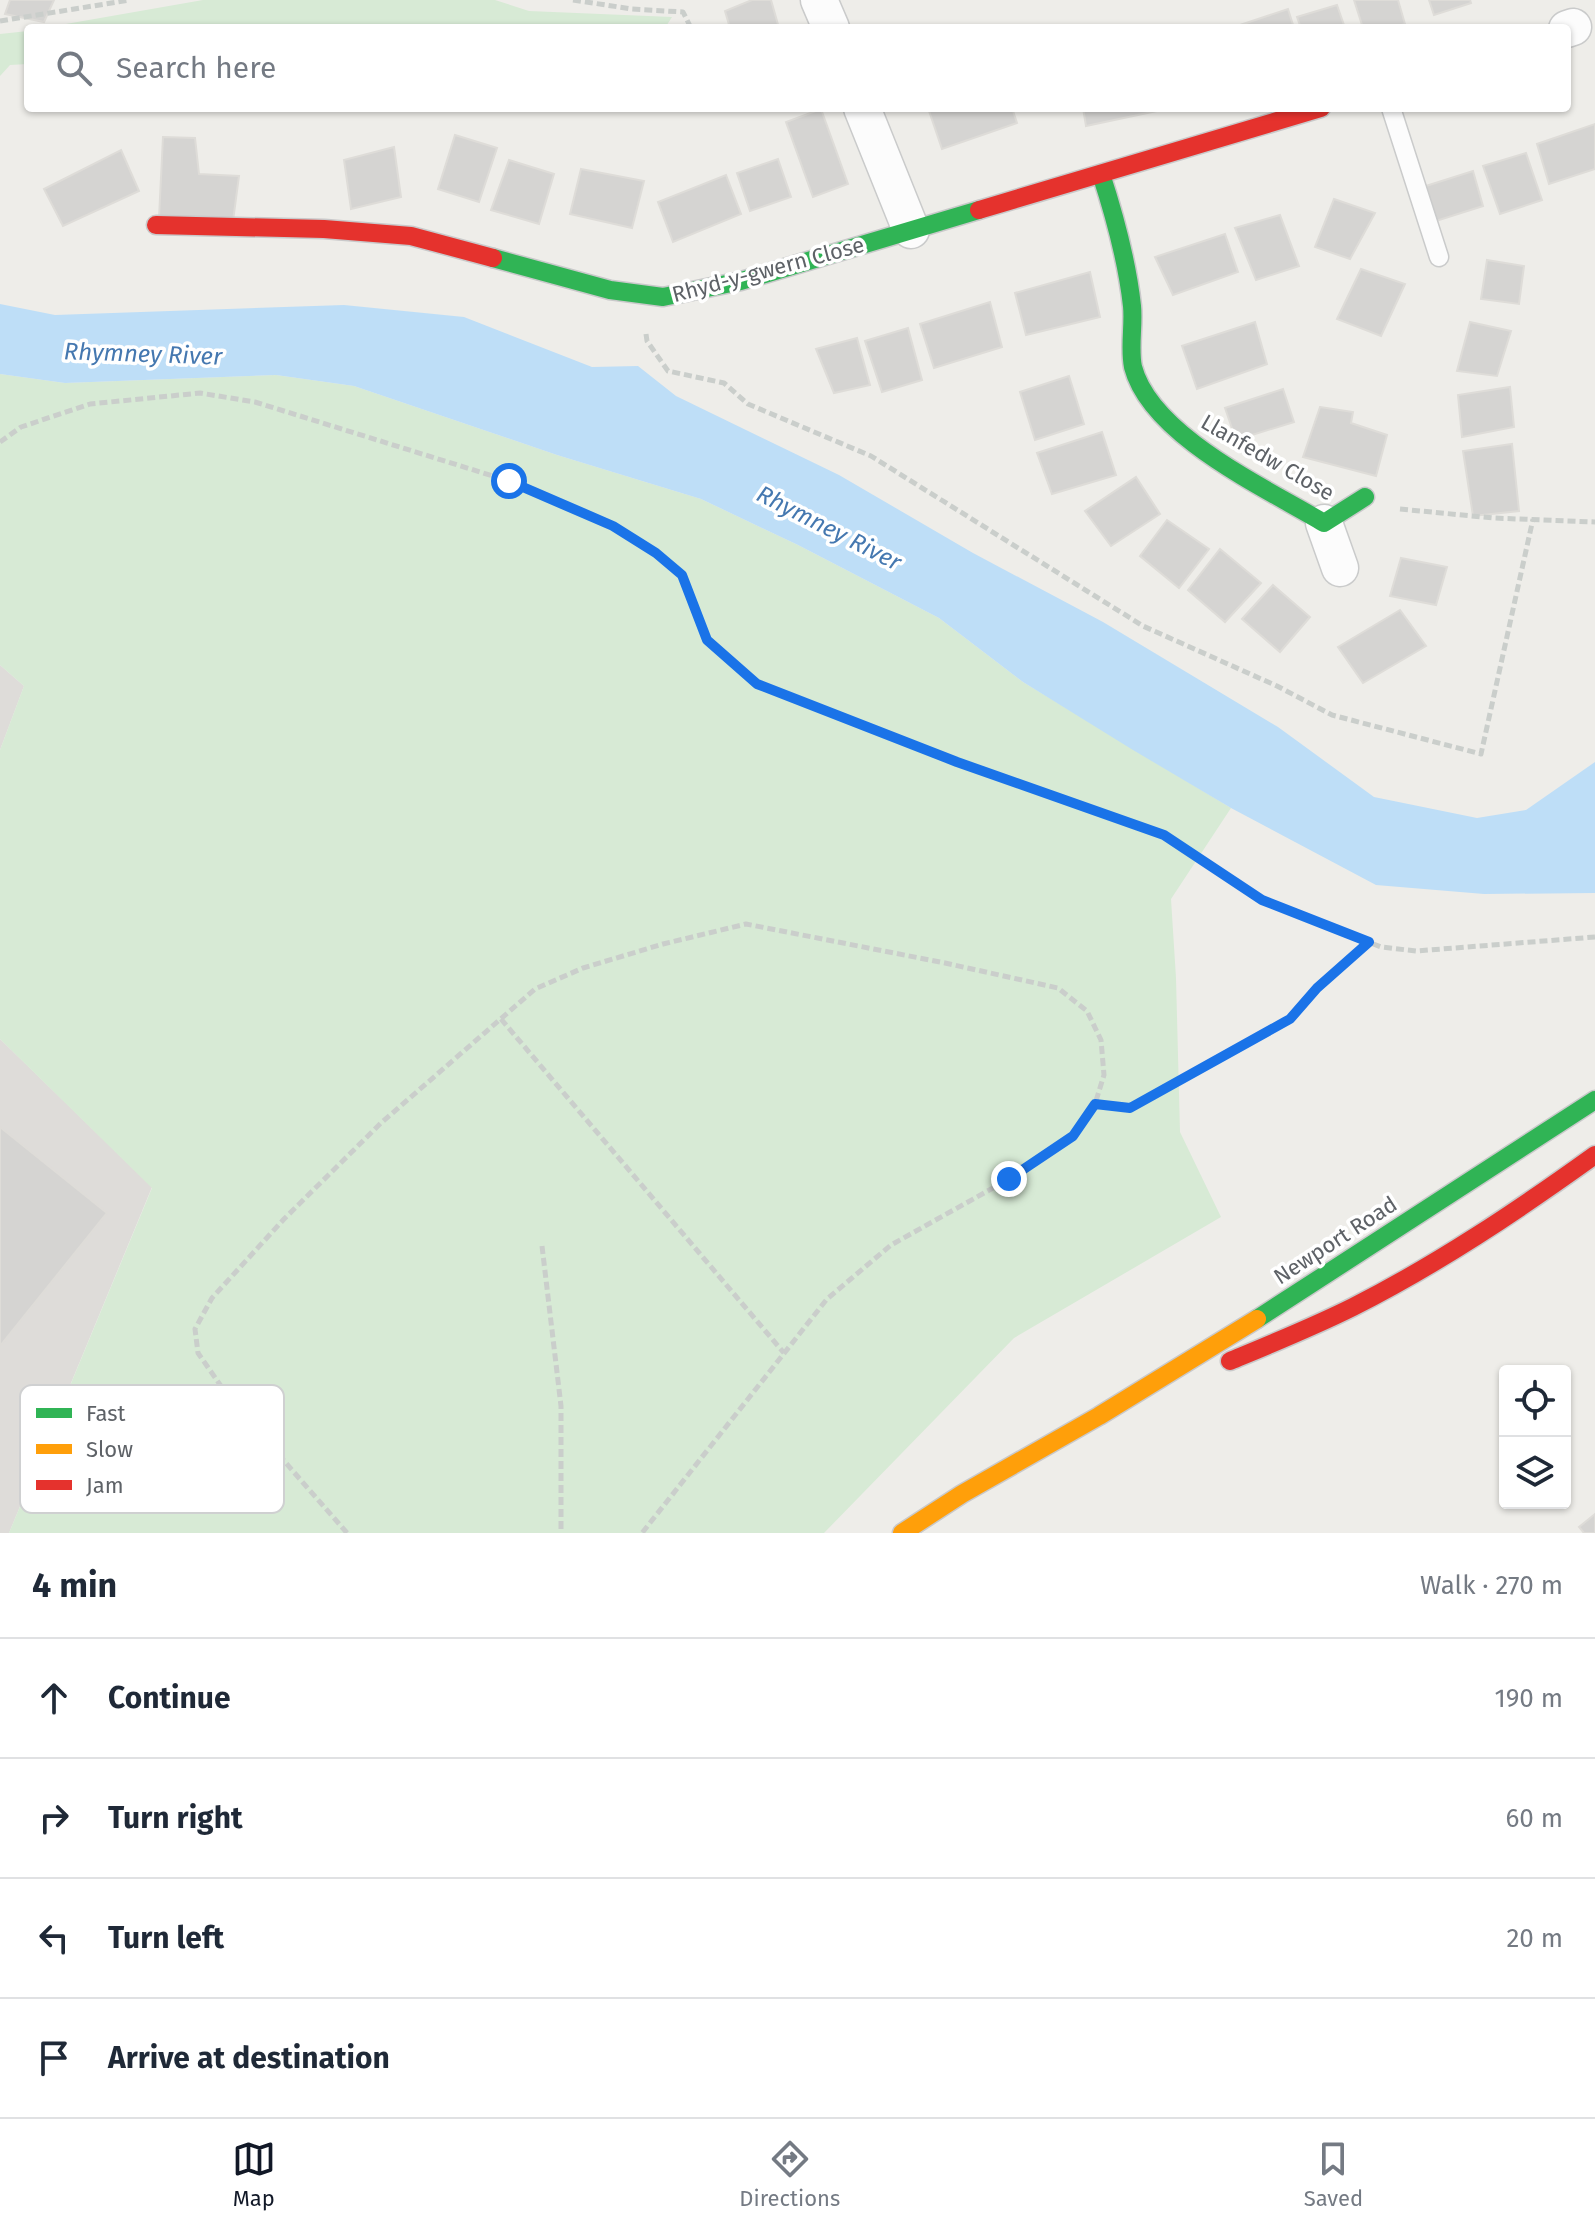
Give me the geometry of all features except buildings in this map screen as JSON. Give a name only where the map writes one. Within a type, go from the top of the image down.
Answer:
[{"type":"street","points":[[819,0],[829,24]]},
{"type":"street","points":[[864,112],[911,230]]},
{"type":"street","name":"Rhyd-y-gwern Close","points":[[156,225],[324,229],[411,236],[610,290],[663,297],[741,281],[1308,112]]},
{"type":"street","name":"Llanfedw Close","points":[[1101,174],[1119,230],[1132,306],[1133,366],[1148,401],[1192,444],[1324,523],[1365,497]]},
{"type":"street","points":[[1324,523],[1340,568]]},
{"type":"street","name":"Newport Road","points":[[902,1533],[1270,1311],[1595,1100]]},
{"type":"street","name":"Newport Road","points":[[1099,1416],[1317,1325],[1485,1231],[1595,1155]]},
{"type":"lane","points":[[1392,112],[1439,257]]},
{"type":"path","points":[[0,21],[130,0]]},
{"type":"path","points":[[573,0],[632,9],[683,12],[689,24]]},
{"type":"path","points":[[642,295],[647,341],[668,371],[724,383],[748,404],[871,456],[1143,626],[1277,686],[1332,715],[1481,754],[1533,519]]},
{"type":"path","points":[[0,442],[21,427],[90,404],[200,393],[255,402],[509,481],[613,526],[656,553],[682,575],[707,640],[757,684],[957,762],[1164,835],[1262,900],[1381,947],[1416,951],[1595,937]]},
{"type":"path","points":[[1365,497],[1381,507],[1493,518],[1595,522]]},
{"type":"path","points":[[220,1385],[198,1353],[195,1329],[212,1298],[284,1219],[381,1123],[535,989],[583,968],[746,924],[1058,988],[1087,1011],[1101,1040],[1104,1075],[1095,1104],[1073,1136],[1009,1179],[891,1245],[827,1299],[642,1533]]},
{"type":"path","points":[[1095,1104],[1130,1108],[1290,1019],[1317,988],[1369,942]]},
{"type":"path","points":[[501,1019],[784,1353]]},
{"type":"path","points":[[542,1246],[561,1406],[561,1533]]},
{"type":"path","points":[[284,1461],[347,1533]]},
{"type":"shaded area","points":[[0,665],[24,686],[0,750]]},
{"type":"shaded area","points":[[0,1039],[152,1187],[70,1385],[20,1385],[20,1506],[9,1533],[0,1533]]},
{"type":"green space","points":[[203,0],[495,0],[529,11],[672,17],[668,24],[66,24]]},
{"type":"green space","points":[[24,31],[24,64],[10,65],[0,76],[0,34]]},
{"type":"green space","points":[[0,374],[65,383],[276,375],[354,386],[557,455],[701,499],[939,618],[1023,682],[1231,808],[1171,899],[1180,1132],[1221,1217],[1014,1338],[824,1533],[9,1533],[20,1506],[20,1513],[284,1513],[284,1385],[70,1385],[152,1188],[0,1039],[0,750],[24,686],[0,665]]},
{"type":"water","name":"Rhymney River","points":[[0,304],[55,315],[344,305],[464,317],[592,367],[638,366],[676,396],[839,475],[973,553],[1103,622],[1278,727],[1374,797],[1477,818],[1526,810],[1595,762],[1595,893],[1484,894],[1376,885],[1231,808],[1133,750],[1023,682],[939,618],[701,499],[557,455],[354,386],[276,375],[65,383],[0,374]]},
{"type":"traffic: fast","points":[[1101,174],[1127,272],[1132,306],[1133,367],[1144,392],[1162,416],[1214,458],[1324,523],[1365,497]]},
{"type":"traffic: fast","points":[[493,258],[610,290],[663,297],[741,281],[979,210]]},
{"type":"traffic: fast","points":[[1257,1319],[1595,1100]]},
{"type":"traffic: slow","points":[[902,1533],[962,1494],[1099,1416],[1257,1319]]},
{"type":"traffic: jam","points":[[979,210],[1308,112]]},
{"type":"traffic: jam","points":[[156,225],[324,229],[411,236],[493,258]]},
{"type":"traffic: jam","points":[[1230,1361],[1338,1314],[1416,1273],[1507,1216],[1595,1155]]},
{"type":"route","points":[[509,481],[613,526],[656,553],[682,575],[707,640],[757,684],[957,762],[1164,835],[1262,900],[1369,942],[1317,988],[1290,1019],[1130,1108],[1095,1104],[1073,1136],[1009,1179]]}]
